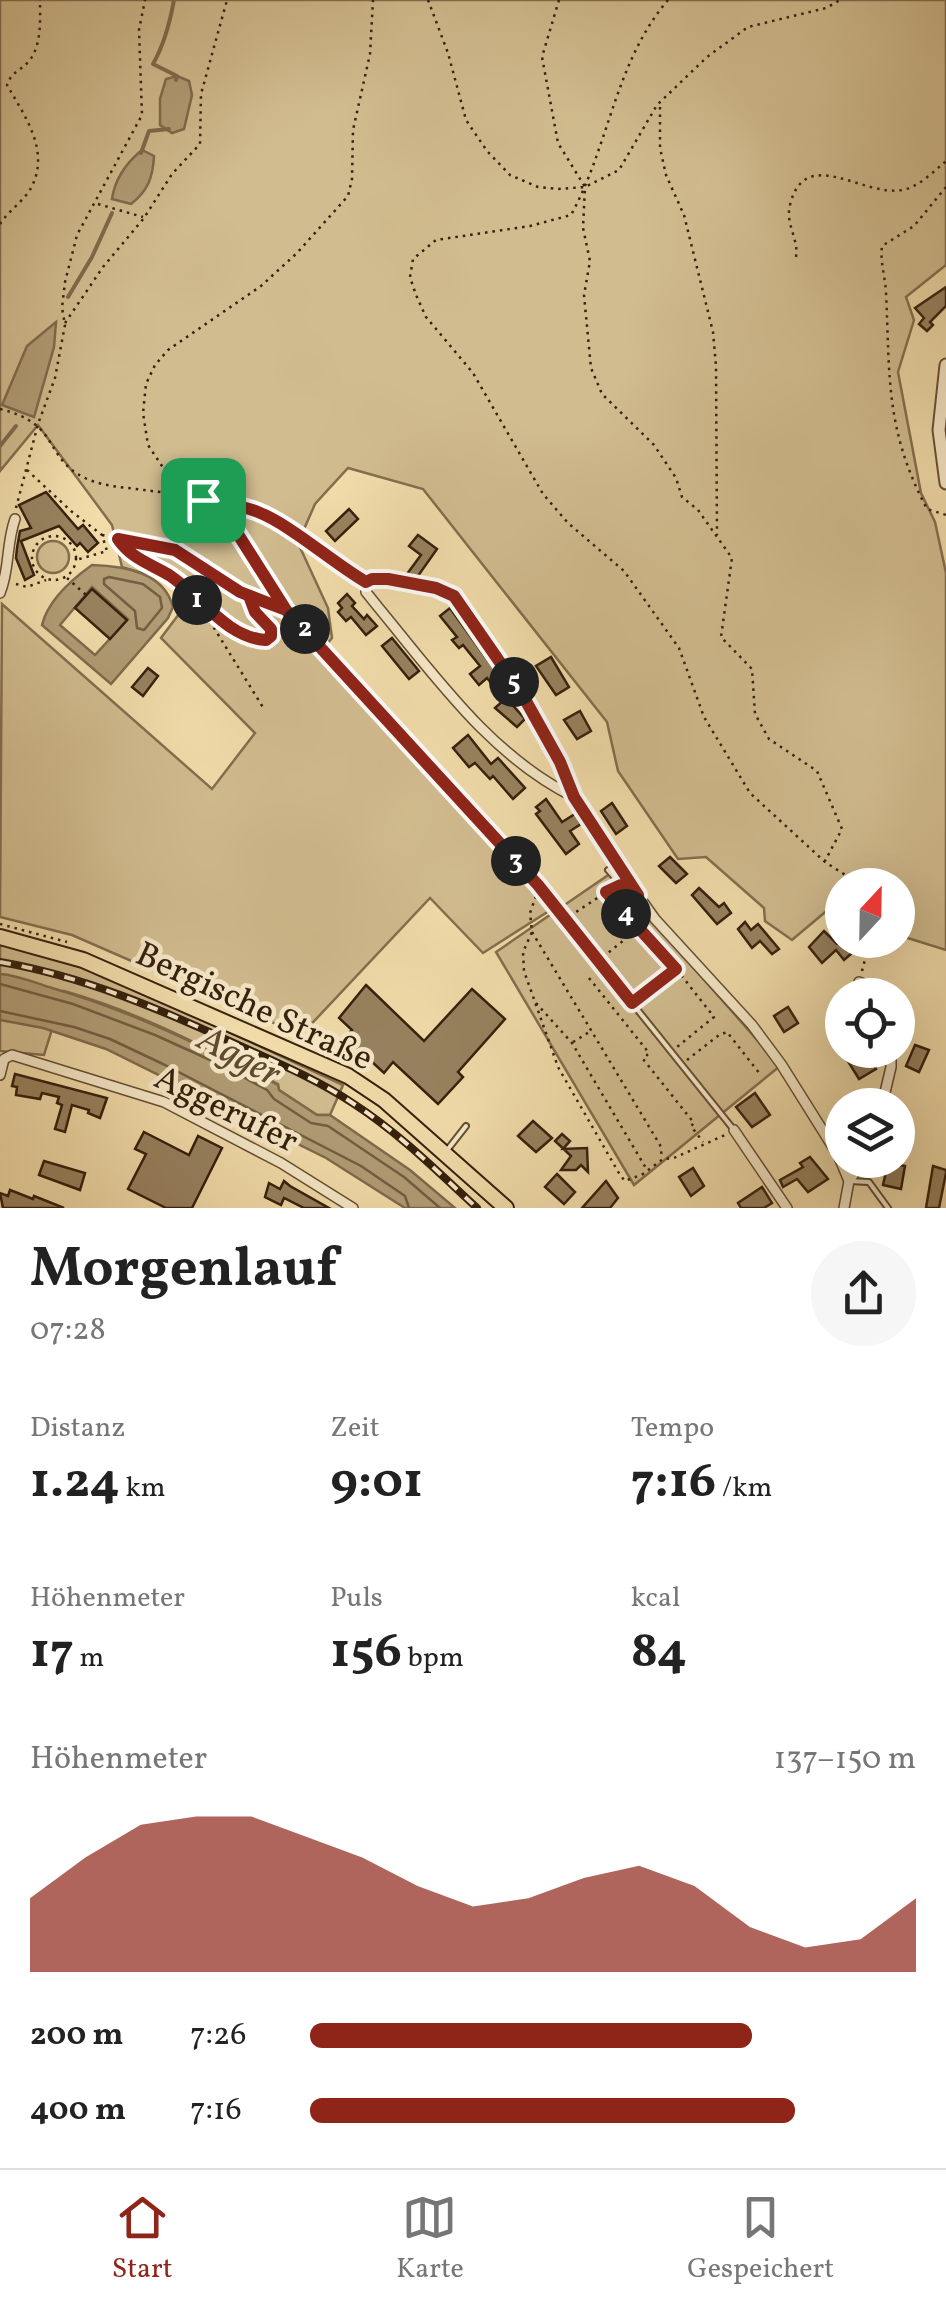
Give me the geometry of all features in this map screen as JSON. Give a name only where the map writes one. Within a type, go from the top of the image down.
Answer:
[{"type":"main road","name":"Bergische Straße","points":[[0,937],[83,960],[348,1076],[384,1100],[506,1208]]},
{"type":"street","points":[[946,365],[939,430],[946,482]]},
{"type":"street","points":[[0,593],[5,581],[7,542],[15,519]]},
{"type":"street","points":[[574,797],[543,781],[494,742],[378,607],[366,592],[366,582],[388,579],[436,588],[454,596],[522,694],[560,762],[574,797],[638,895],[781,1064],[850,1181]]},
{"type":"street","name":"Aggerufer","points":[[0,1075],[4,1060],[12,1055],[164,1102],[282,1163],[353,1208]]},
{"type":"street","points":[[734,1130],[788,1208]]},
{"type":"street","points":[[844,1208],[852,1178]]},
{"type":"lane","points":[[608,870],[621,885],[638,895]]},
{"type":"lane","points":[[564,918],[734,1130]]},
{"type":"lane","points":[[445,1153],[466,1126]]},
{"type":"lane","points":[[850,1181],[869,1182],[888,1208]]},
{"type":"path","points":[[0,224],[30,189],[34,176],[34,132],[7,85],[10,76],[28,63],[37,47],[40,0]]},
{"type":"path","points":[[15,519],[38,424],[54,378],[64,324],[65,282],[78,235],[142,115],[139,30],[145,0]]},
{"type":"path","points":[[64,324],[172,174],[200,144],[201,94],[227,0]]},
{"type":"path","points":[[193,498],[166,472],[148,445],[143,413],[146,384],[168,350],[261,286],[348,196],[353,130],[370,54],[374,0]]},
{"type":"path","points":[[428,0],[448,52],[466,120],[510,176],[538,187],[586,186],[619,170],[660,103],[707,57],[748,27],[826,8],[840,0]]},
{"type":"path","points":[[558,0],[542,57],[558,144],[586,186],[582,228],[590,261],[584,295],[591,368],[602,394],[654,445],[676,478],[682,497],[698,510],[732,558],[721,637],[752,669],[755,714],[769,739],[817,772],[842,829],[824,862]]},
{"type":"path","points":[[668,0],[634,52],[620,83],[586,186],[571,216],[436,240],[413,259],[410,277],[426,316],[473,374],[543,494],[568,523],[624,571],[679,648],[704,717],[750,793],[834,868]]},
{"type":"path","points":[[660,103],[660,148],[666,175],[688,230],[713,332],[717,536]]},
{"type":"path","points":[[796,257],[787,218],[790,201],[802,180],[812,175],[838,177],[884,192],[906,190],[946,160]]},
{"type":"path","points":[[946,186],[914,226],[882,246],[880,260],[886,292],[886,366],[894,424],[912,480],[927,509],[946,516]]},
{"type":"path","points":[[96,204],[144,218]]},
{"type":"path","points":[[0,409],[25,415],[38,424],[62,462],[84,478],[112,487],[256,510],[366,582]]},
{"type":"path","points":[[26,469],[70,511],[102,534],[175,550],[249,596],[286,610]]},
{"type":"path","points":[[203,500],[234,528],[286,610],[564,918],[621,885]]},
{"type":"path","points":[[76,560],[106,551],[102,534]]},
{"type":"path","points":[[47,579],[35,570],[34,548],[45,538],[60,537],[72,546],[76,560],[68,578]]},
{"type":"path","points":[[118,539],[128,554],[172,577],[253,640],[266,640],[271,629],[255,612],[249,596]]},
{"type":"path","points":[[5,581],[27,587],[47,579],[68,578],[86,595]]},
{"type":"path","points":[[197,600],[264,709]]},
{"type":"path","points":[[606,892],[714,1017],[672,1051]]},
{"type":"path","points":[[544,893],[532,903],[532,932],[523,952],[524,971],[558,1067],[620,1174],[625,1180],[634,1180],[663,1158],[674,1158],[734,1130]]},
{"type":"path","points":[[598,960],[640,928]]},
{"type":"path","points":[[532,932],[660,1145],[663,1158]]},
{"type":"path","points":[[632,1003],[676,969]]},
{"type":"path","points":[[589,978],[649,1053],[643,1058],[694,1123],[691,1126],[704,1144]]},
{"type":"path","points":[[534,1002],[572,1043],[648,1171]]},
{"type":"path","points":[[572,1043],[591,1032]]},
{"type":"path","points":[[682,1064],[719,1034],[727,1032],[760,1074]]},
{"type":"shaded area","points":[[0,0],[946,0],[946,265],[906,297],[914,320],[898,372],[921,493],[935,522],[946,573],[946,950],[915,940],[915,868],[825,868],[825,912],[792,940],[765,921],[764,908],[706,857],[678,859],[618,771],[607,722],[423,489],[348,468],[315,504],[298,543],[328,608],[332,638],[319,654],[552,909],[483,953],[430,898],[301,1035],[72,935],[0,917],[2,604],[212,789],[255,733],[161,638],[197,590],[122,567],[112,525],[38,425],[0,471]]},
{"type":"shaded area","points":[[53,541],[64,546],[69,557],[64,568],[53,573],[42,568],[37,557],[42,546]]},
{"type":"shaded area","points":[[617,869],[650,918],[780,1066],[634,1185],[496,952]]},
{"type":"shaded area","points":[[0,944],[91,968],[343,1085],[330,1115],[317,1115],[279,1090],[278,1084],[173,1032],[64,991],[44,1055],[0,1051]]},
{"type":"water","points":[[177,76],[189,81],[192,95],[184,129],[172,133],[160,125],[160,99],[166,79]]},
{"type":"water","points":[[142,150],[154,156],[145,189],[131,204],[112,199],[122,172]]},
{"type":"water","points":[[56,322],[54,347],[34,417],[2,405],[27,346]]},
{"type":"water","points":[[92,565],[141,573],[161,586],[173,607],[168,618],[111,684],[42,625],[55,599]],"holes":[[[92,587],[128,619],[95,655],[60,625]]]},
{"type":"water","points":[[0,974],[82,997],[139,1019],[278,1085],[279,1090],[317,1115],[330,1115],[410,1170],[455,1208],[405,1208],[326,1158],[106,1049],[43,1028],[0,1020]]},
{"type":"building","points":[[946,287],[946,306],[930,322],[933,325],[927,331],[919,324],[924,318],[915,308]]},
{"type":"building","points":[[46,492],[78,529],[83,525],[98,543],[88,552],[59,526],[21,541],[34,575],[25,580],[16,558],[17,548],[20,531],[31,528],[19,505]]},
{"type":"building","points":[[349,509],[358,519],[335,541],[326,531]]},
{"type":"building","points":[[418,535],[437,549],[418,576],[407,574],[421,555],[409,546]]},
{"type":"building","points":[[92,589],[127,620],[110,639],[75,608]]},
{"type":"building","points":[[347,594],[364,619],[367,615],[377,626],[366,635],[351,617],[346,621],[338,612],[342,608],[338,603]]},
{"type":"building","points":[[450,608],[499,676],[491,683],[487,678],[479,685],[470,674],[480,666],[463,645],[459,648],[452,640],[457,637],[440,616]]},
{"type":"building","points":[[392,638],[419,671],[409,679],[382,646]]},
{"type":"building","points":[[551,657],[569,687],[556,695],[536,666]]},
{"type":"building","points":[[148,668],[158,676],[143,696],[132,687]]},
{"type":"building","points":[[506,698],[525,719],[517,727],[495,708]]},
{"type":"building","points":[[580,711],[591,731],[577,739],[564,720]]},
{"type":"building","points":[[468,735],[491,764],[498,758],[525,788],[513,799],[493,776],[490,779],[475,763],[469,767],[453,748]]},
{"type":"building","points":[[546,799],[562,822],[575,814],[581,824],[570,831],[579,844],[566,854],[536,814],[540,811],[536,807]]},
{"type":"building","points":[[612,803],[627,826],[616,834],[601,811]]},
{"type":"building","points":[[670,857],[687,874],[676,883],[659,866]]},
{"type":"building","points":[[699,888],[719,907],[724,903],[731,913],[717,924],[692,895]]},
{"type":"building","points":[[745,922],[751,930],[758,924],[779,949],[772,954],[760,941],[752,948],[738,929]]},
{"type":"building","points":[[825,932],[827,958],[822,963],[809,947]]},
{"type":"building","points":[[366,985],[424,1041],[472,989],[505,1019],[458,1072],[463,1077],[438,1104],[393,1062],[384,1073],[345,1037],[352,1030],[339,1018]]},
{"type":"building","points":[[788,1007],[798,1023],[784,1032],[774,1016]]},
{"type":"building","points":[[915,1045],[929,1050],[919,1072],[910,1068],[915,1068]]},
{"type":"building","points":[[852,1068],[876,1068],[876,1069],[859,1079]]},
{"type":"building","points":[[15,1074],[107,1098],[100,1118],[72,1105],[65,1132],[55,1129],[62,1105],[57,1103],[59,1097],[42,1093],[40,1099],[16,1095],[17,1087],[12,1086]]},
{"type":"building","points":[[755,1093],[770,1115],[752,1127],[736,1107]]},
{"type":"building","points":[[533,1121],[552,1138],[536,1152],[518,1136]]},
{"type":"building","points":[[144,1132],[189,1155],[198,1136],[222,1148],[192,1208],[166,1208],[128,1189],[146,1154],[135,1149]]},
{"type":"building","points":[[562,1134],[570,1141],[563,1149],[555,1141]]},
{"type":"building","points":[[587,1148],[588,1172],[581,1165],[576,1170],[561,1170],[571,1156],[564,1149]]},
{"type":"building","points":[[810,1157],[828,1179],[808,1192],[797,1179],[783,1187],[780,1180],[803,1167],[800,1163]]},
{"type":"building","points":[[44,1161],[85,1173],[80,1190],[39,1175]]},
{"type":"building","points":[[933,1166],[946,1173],[939,1208],[926,1208]]},
{"type":"building","points":[[693,1168],[704,1186],[691,1196],[679,1177]]},
{"type":"building","points":[[557,1174],[575,1192],[564,1204],[545,1187]]},
{"type":"building","points":[[885,1178],[903,1178],[901,1189],[883,1185]]},
{"type":"building","points":[[284,1181],[329,1208],[304,1208],[284,1198],[281,1205],[265,1197],[269,1183],[280,1189]]},
{"type":"building","points":[[606,1181],[618,1198],[610,1208],[582,1208]]},
{"type":"building","points":[[762,1187],[772,1203],[764,1208],[741,1208],[738,1203]]},
{"type":"building","points":[[10,1190],[64,1208],[3,1208],[0,1193],[8,1196]]},
{"type":"waterway","points":[[174,0],[153,64],[177,76],[176,80]]},
{"type":"waterway","points":[[141,153],[149,131],[169,129]]},
{"type":"waterway","points":[[68,297],[112,213]]},
{"type":"waterway","points":[[0,446],[16,426]]},
{"type":"railway","points":[[0,962],[62,976],[122,996],[312,1080],[387,1127],[477,1208]]},
{"type":"route","points":[[203,500],[234,528],[286,610],[249,596],[255,612],[271,629],[266,640],[253,640],[214,614],[172,577],[128,554],[118,539],[175,550],[240,592],[286,610],[538,885],[632,1003],[676,969],[606,892],[621,885],[638,895],[574,797],[560,762],[522,694],[454,596],[436,588],[388,579],[366,582],[278,521],[256,510],[203,500]]},
{"type":"water label","name":"Agger","points":[[240,1055]]}]
